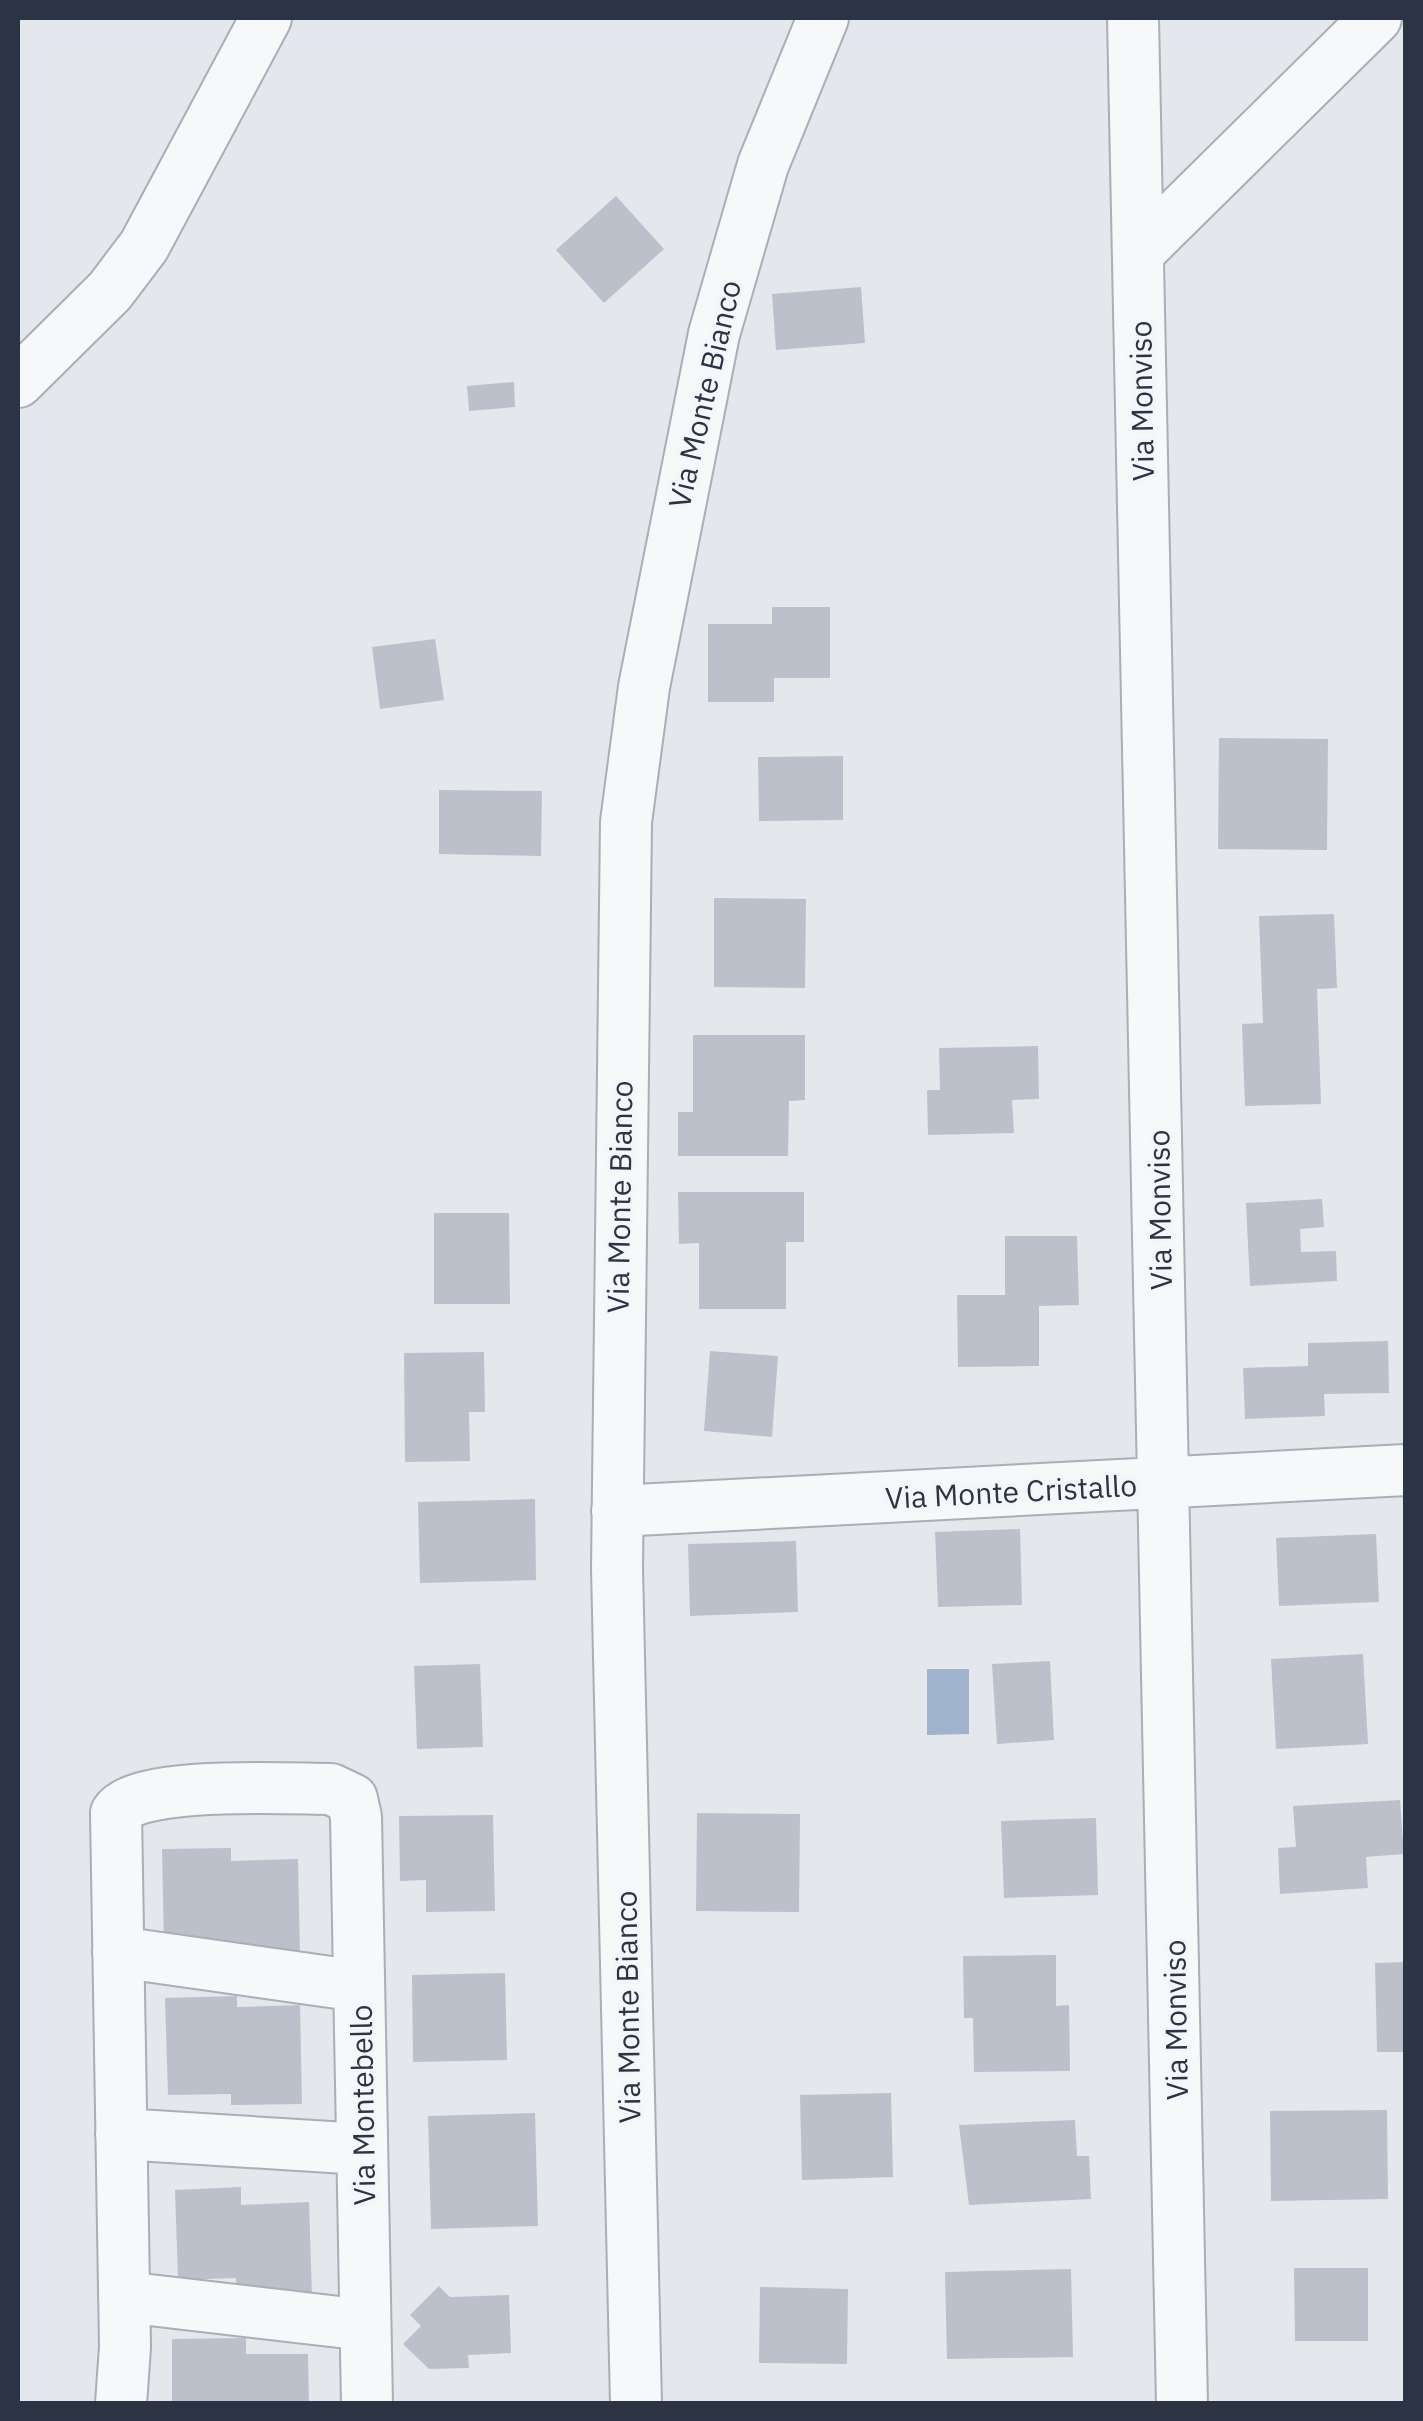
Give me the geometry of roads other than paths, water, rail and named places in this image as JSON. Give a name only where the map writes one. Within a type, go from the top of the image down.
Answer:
[{"type":"street","points":[[18,382],[110,291],[144,246],[266,18]]},
{"type":"street","name":"Via Monte Bianco","points":[[636,2404],[617,1510],[623,874],[631,774],[714,334],[763,165],[823,18]]},
{"type":"street","name":"Via Monviso","points":[[1133,18],[1182,2404]]},
{"type":"street","points":[[1138,253],[1376,18]]},
{"type":"street","name":"Via Monte Cristallo","points":[[617,1510],[1406,1470]]},
{"type":"street","name":"Via Montebello","points":[[118,1952],[116,1818],[128,1801],[161,1792],[331,1788],[346,1794],[355,1807],[367,2404]]},
{"type":"street","points":[[120,2404],[124,2298],[118,1952],[360,1986]]},
{"type":"street","points":[[121,2134],[362,2149]]},
{"type":"street","points":[[124,2298],[366,2325]]},
{"type":"water","points":[[927,1669],[969,1669],[969,1734],[927,1735]]}]
